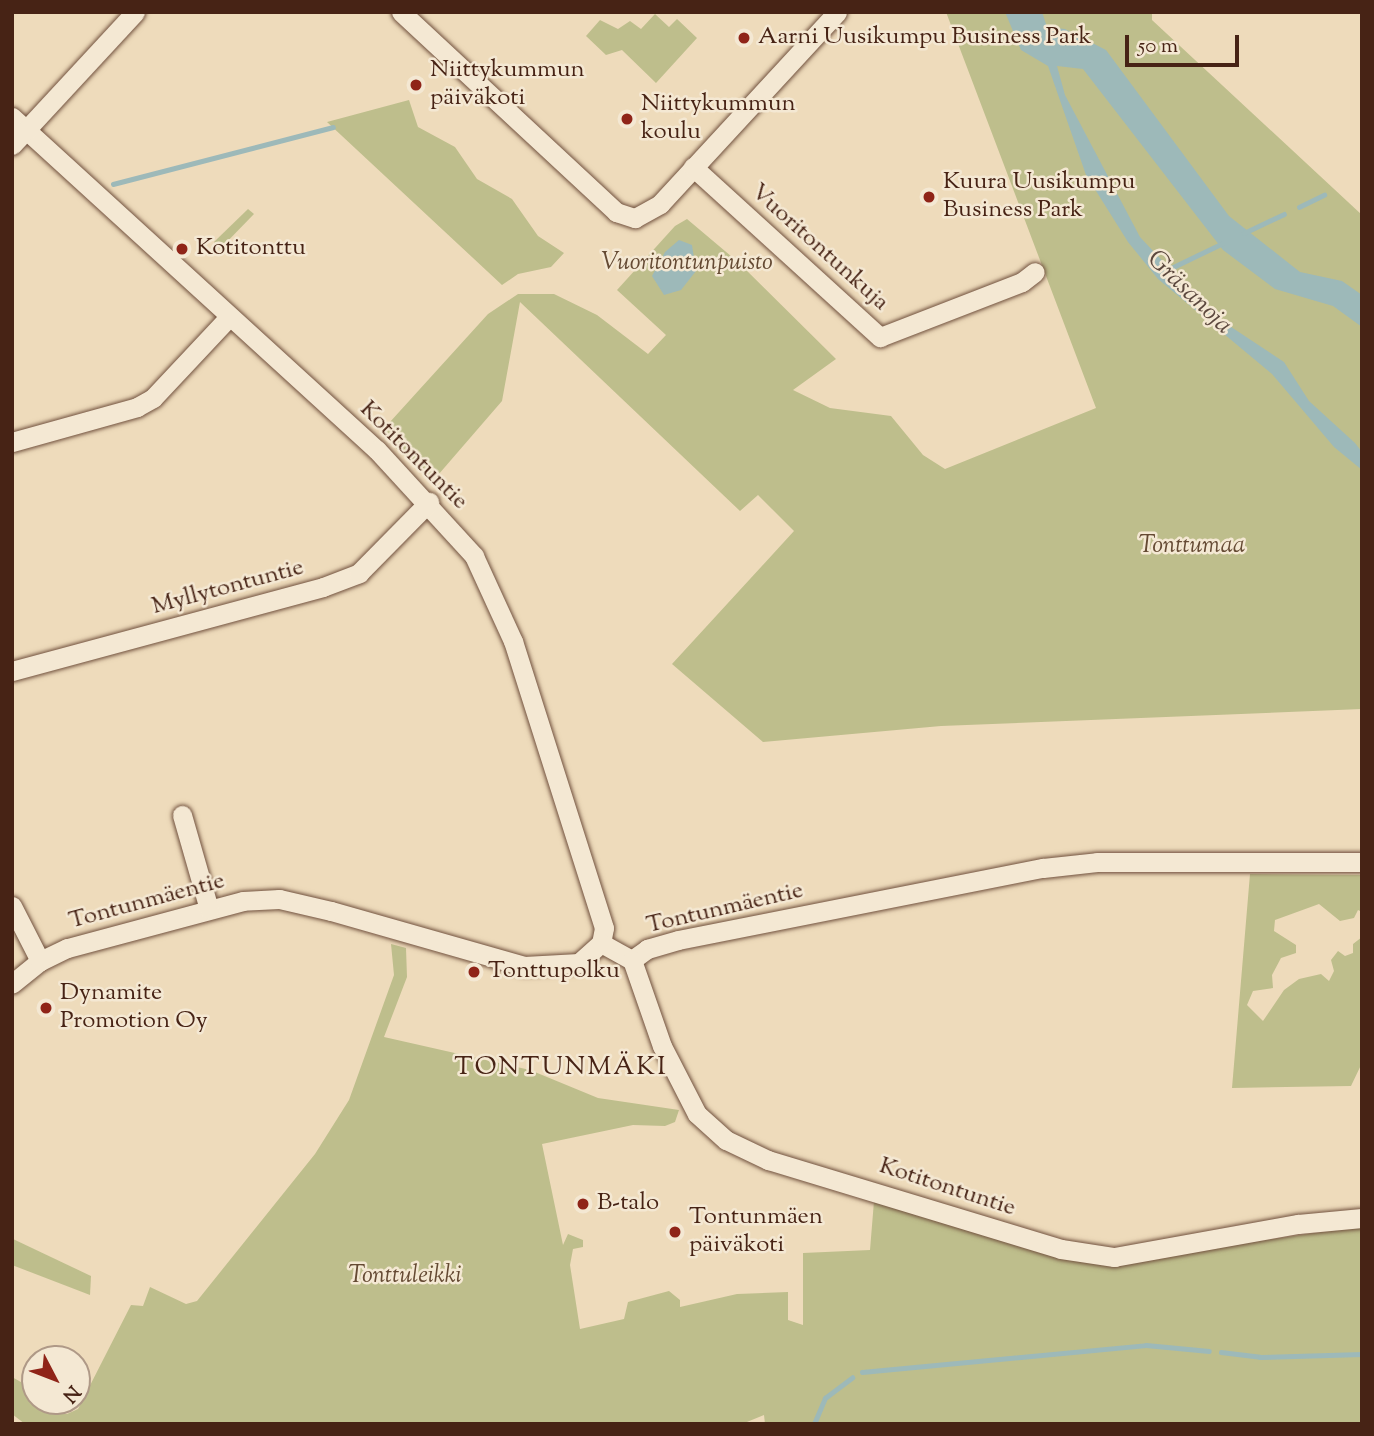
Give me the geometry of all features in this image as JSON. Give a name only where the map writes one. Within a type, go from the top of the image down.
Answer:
[{"type":"street","points":[[12,145],[19,123],[135,12]]},
{"type":"street","points":[[401,12],[623,217],[645,215],[837,12]]},
{"type":"street","name":"Kotitontuntie","points":[[19,123],[429,502],[474,556],[513,641],[601,916],[600,943]]},
{"type":"street","name":"Vuoritontunkuja","points":[[693,167],[880,337],[1022,282],[1035,272]]},
{"type":"street","points":[[12,442],[137,407],[153,398],[229,317]]},
{"type":"street","name":"Myllytontuntie","points":[[12,671],[323,587],[359,573],[429,502]]},
{"type":"street","points":[[182,816],[209,909]]},
{"type":"street","name":"Tontunmäentie","points":[[12,984],[40,961],[67,948],[243,901],[279,899],[524,966],[573,965],[600,943],[632,960],[647,949],[678,940],[1043,868],[1129,860],[1362,862]]},
{"type":"street","points":[[12,906],[40,961]]},
{"type":"street","name":"Kotitontuntie","points":[[632,960],[662,1046],[698,1114],[726,1140],[768,1160],[1049,1245],[1114,1257],[1298,1224],[1362,1218]]},
{"type":"green space","name":"Tonttumaa","points":[[946,12],[1152,12],[1152,20],[1362,215],[1362,709],[941,726],[763,742],[672,664],[794,531],[758,495],[740,511],[520,302],[502,401],[432,482],[380,433],[488,314],[518,294],[554,294],[597,315],[648,354],[666,335],[617,290],[675,226],[687,219],[738,262],[836,359],[793,390],[830,408],[891,416],[923,455],[945,469],[1096,408]]},
{"type":"green space","points":[[655,14],[669,27],[677,19],[697,38],[656,83],[622,50],[606,55],[586,36],[600,20],[618,29],[630,21],[641,29]]},
{"type":"green space","points":[[409,100],[418,127],[455,147],[477,179],[512,199],[538,236],[564,253],[551,267],[518,274],[502,285],[327,122]]},
{"type":"green space","points":[[248,209],[254,214],[220,249],[214,242]]},
{"type":"green space","points":[[1250,874],[1362,875],[1362,912],[1358,910],[1354,918],[1340,921],[1319,904],[1275,920],[1274,931],[1296,945],[1296,953],[1281,958],[1272,975],[1273,988],[1253,991],[1247,1005],[1263,1021],[1284,990],[1299,979],[1321,974],[1329,981],[1334,971],[1331,960],[1338,951],[1345,956],[1353,953],[1353,944],[1362,937],[1362,1063],[1351,1086],[1232,1088]]},
{"type":"green space","name":"Tonttuleikki","points":[[391,944],[406,948],[407,977],[384,1037],[530,1070],[598,1098],[679,1110],[675,1122],[665,1126],[633,1125],[542,1144],[563,1245],[568,1234],[583,1240],[583,1247],[573,1249],[570,1265],[580,1329],[624,1319],[628,1302],[669,1291],[680,1300],[680,1307],[737,1294],[788,1292],[788,1320],[803,1325],[803,1253],[870,1250],[874,1201],[1109,1263],[1362,1226],[1362,1424],[765,1424],[764,1415],[742,1424],[25,1424],[12,1414],[12,1377],[21,1382],[21,1415],[91,1415],[91,1383],[131,1305],[143,1306],[150,1287],[186,1304],[197,1301],[315,1154],[349,1100],[394,975]]},
{"type":"green space","points":[[13,1239],[91,1276],[90,1295],[12,1265]]},
{"type":"water","name":"Gräsanoja","points":[[1005,12],[1042,12],[1047,27],[1065,29],[1106,50],[1229,216],[1300,272],[1342,281],[1362,295],[1362,327],[1333,306],[1275,289],[1223,250],[1083,69],[1057,66],[1065,95],[1140,237],[1213,315],[1284,362],[1309,401],[1362,452],[1362,470],[1334,447],[1272,374],[1158,279],[1128,242],[1086,175],[1048,66],[1021,50]]},
{"type":"water","points":[[679,240],[692,245],[696,271],[681,290],[664,295],[652,276],[665,252]]},
{"type":"waterway","points":[[113,184],[333,127]]},
{"type":"waterway","points":[[1299,207],[1324,195]]},
{"type":"waterway","points":[[1244,233],[1284,214]]},
{"type":"waterway","name":"Gräsanoja","points":[[1165,271],[1223,243]]},
{"type":"waterway","points":[[862,1372],[1146,1345],[1209,1351]]},
{"type":"waterway","points":[[1221,1352],[1260,1357],[1362,1354]]},
{"type":"waterway","points":[[814,1424],[825,1398],[852,1378]]},
{"type":"place","name":"Aarni Uusikumpu Business Park","points":[[744,38]]},
{"type":"place","name":"Niittykummun päiväkoti","points":[[416,85]]},
{"type":"place","name":"Niittykummun koulu","points":[[627,119]]},
{"type":"place","name":"Kuura Uusikumpu Business Park","points":[[929,197]]},
{"type":"place","name":"Kotitonttu","points":[[182,249]]},
{"type":"place","name":"Tonttupolku","points":[[474,972]]},
{"type":"place","name":"Dynamite Promotion Oy","points":[[46,1008]]},
{"type":"place","name":"B-talo","points":[[583,1204]]},
{"type":"place","name":"Tontunmäen päiväkoti","points":[[675,1232]]},
{"type":"district","name":"TONTUNMÄKI","points":[[561,1068]]},
{"type":"park label","name":"Vuoritontunpuisto","points":[[687,264]]}]
